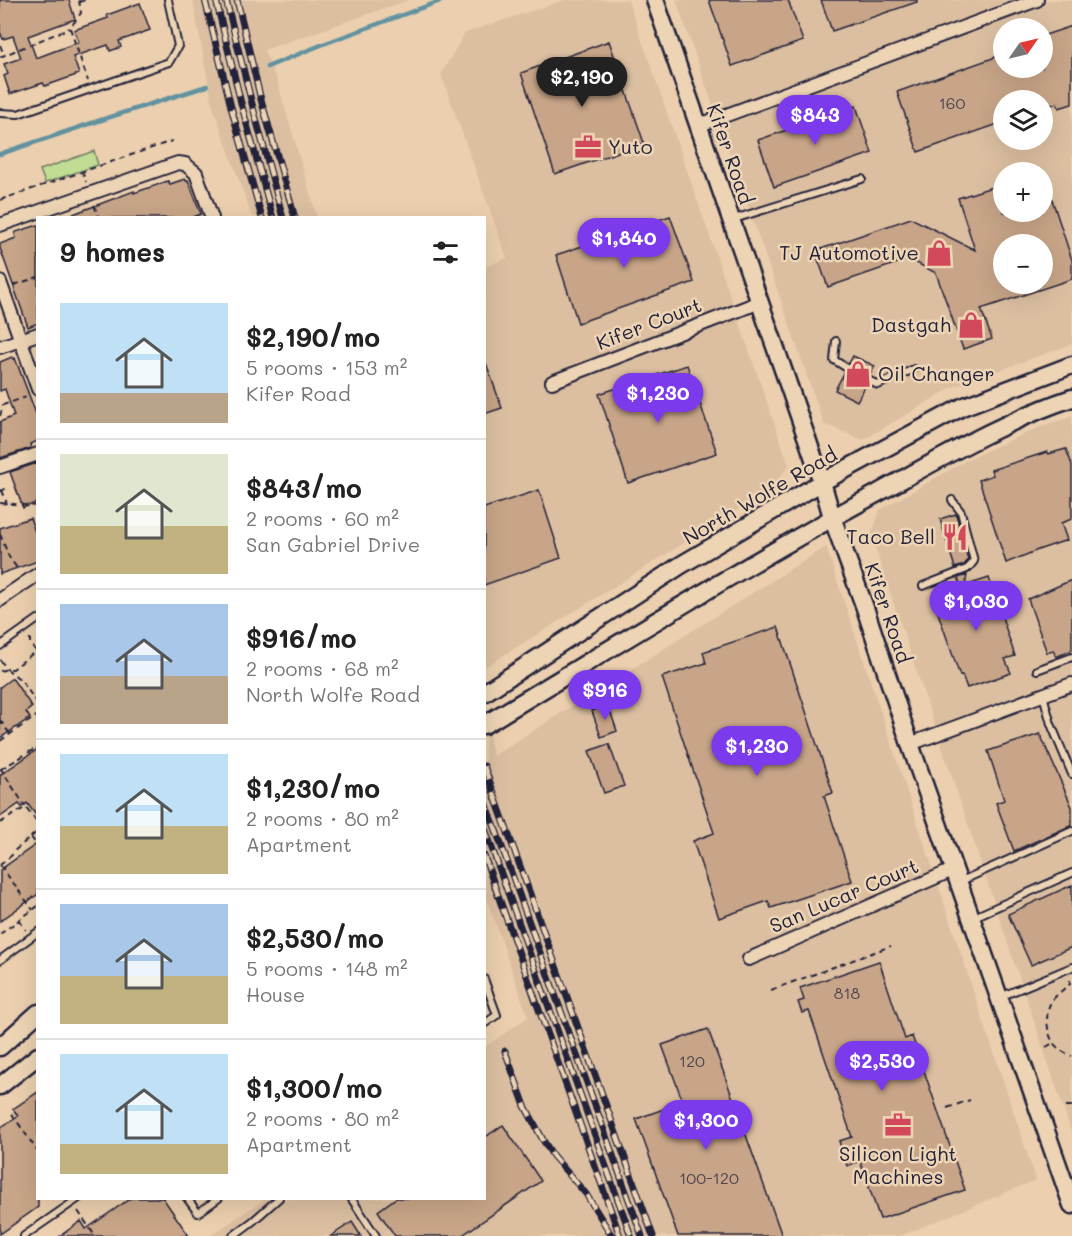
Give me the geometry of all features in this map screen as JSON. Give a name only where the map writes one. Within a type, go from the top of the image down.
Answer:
[{"type":"main road","name":"Kifer Road","points":[[655,0],[910,744],[999,998],[1063,1170],[1072,1205]]},
{"type":"main road","name":"North Wolfe Road","points":[[486,692],[681,565],[822,482],[962,406],[1072,365]]},
{"type":"main road","points":[[486,724],[832,517],[970,442],[1041,408],[1072,398]]},
{"type":"main road","points":[[0,1047],[36,1015]]},
{"type":"main road","points":[[0,1086],[36,1058]]},
{"type":"street","points":[[697,126],[1037,0]]},
{"type":"street","points":[[0,225],[178,163],[186,164],[196,173],[211,216]]},
{"type":"street","points":[[1,285],[20,340],[33,393]]},
{"type":"street","name":"Kifer Court","points":[[552,382],[760,302]]},
{"type":"street","points":[[0,347],[36,335]]},
{"type":"street","points":[[0,468],[36,455]]},
{"type":"street","points":[[0,600],[36,575]]},
{"type":"street","points":[[910,744],[1072,684]]},
{"type":"street","name":"San Lucar Court","points":[[749,958],[957,876]]},
{"type":"lane","points":[[0,113],[18,114],[169,62],[178,46],[168,0]]},
{"type":"lane","points":[[731,220],[862,179]]},
{"type":"lane","points":[[836,341],[834,360],[847,368]]},
{"type":"lane","points":[[868,380],[879,385],[914,369]]},
{"type":"lane","points":[[923,586],[967,569],[974,561],[961,512],[952,500]]},
{"type":"lane","points":[[0,646],[36,620]]},
{"type":"lane","points":[[1037,670],[1072,657]]},
{"type":"lane","points":[[1043,695],[1051,724],[1072,774]]},
{"type":"lane","points":[[957,876],[1072,831]]},
{"type":"lane","points":[[971,918],[1072,873]]},
{"type":"lane","points":[[0,960],[36,933]]},
{"type":"lane","points":[[999,998],[1070,968]]},
{"type":"lane","points":[[486,985],[497,1015],[486,1023]]},
{"type":"lane","points":[[24,1236],[76,1200]]},
{"type":"lane","points":[[189,1200],[198,1213],[216,1200]]},
{"type":"lane","points":[[233,1236],[277,1200]]},
{"type":"lane","points":[[352,1200],[376,1236]]},
{"type":"path","points":[[0,45],[2,56],[70,28],[81,13],[79,1],[85,0]]},
{"type":"path","points":[[70,28],[91,89]]},
{"type":"path","points":[[0,200],[171,141]]},
{"type":"path","points":[[1,285],[36,277]]},
{"type":"path","points":[[0,416],[1,404],[33,393]]},
{"type":"path","points":[[7,504],[1,491],[8,488]]},
{"type":"path","points":[[0,503],[36,506]]},
{"type":"path","points":[[0,534],[9,557],[21,575]]},
{"type":"path","points":[[0,671],[13,669],[36,651],[29,638],[36,633]]},
{"type":"path","points":[[0,660],[22,681],[36,702]]},
{"type":"path","points":[[0,741],[36,716]]},
{"type":"path","points":[[0,720],[10,734]]},
{"type":"path","points":[[36,748],[1,770],[36,821]]},
{"type":"path","points":[[0,823],[26,807]]},
{"type":"path","points":[[33,910],[0,865],[36,833]]},
{"type":"path","points":[[31,837],[36,844]]},
{"type":"path","points":[[0,934],[36,908]]},
{"type":"path","points":[[771,990],[891,946]]},
{"type":"path","points":[[1070,968],[1071,984],[1050,1002],[1048,1026],[1053,1043],[1060,1050],[1072,1056]]},
{"type":"path","points":[[1046,1047],[1053,1043]]},
{"type":"path","points":[[947,1108],[970,1100]]},
{"type":"path","points":[[1066,1106],[1072,1106]]},
{"type":"path","points":[[12,1114],[36,1149]]},
{"type":"path","points":[[72,1203],[95,1236]]},
{"type":"shaded area","points":[[193,0],[409,0],[264,50],[277,81],[317,216],[252,216],[212,104]]},
{"type":"shaded area","points":[[565,0],[628,0],[789,466],[768,491],[486,666],[486,267],[507,258],[441,74],[465,33]]},
{"type":"shaded area","points":[[676,0],[1072,0],[1072,344],[953,387],[863,440],[824,424]]},
{"type":"shaded area","points":[[1072,417],[1072,1134],[871,536],[880,510],[972,457],[1047,424]]},
{"type":"shaded area","points":[[826,547],[1036,1180],[900,1236],[210,1236],[264,1200],[486,1200],[486,1046],[528,1017],[486,897],[486,719],[493,756]]},
{"type":"green space","points":[[94,151],[98,165],[45,183],[40,170]]},
{"type":"building","points":[[0,0],[69,0],[75,19],[28,36],[36,58],[79,42],[74,30],[140,3],[150,30],[119,41],[121,47],[110,51],[108,45],[73,57],[79,74],[45,86],[43,83],[10,94],[4,76],[8,74],[4,64],[21,58],[13,36],[3,39],[0,32]]},
{"type":"building","points":[[709,0],[788,0],[803,41],[732,66]]},
{"type":"building","points":[[821,0],[917,0],[917,2],[832,31]]},
{"type":"building","points":[[1072,26],[1072,104],[1059,108],[1057,103],[1053,104],[1053,90],[993,90],[993,126],[918,152],[897,92],[993,58],[993,78],[1053,78],[1053,32]]},
{"type":"building","points":[[609,41],[644,143],[555,174],[521,73]]},
{"type":"building","points":[[856,106],[872,153],[774,187],[758,140]]},
{"type":"building","points":[[188,180],[201,214],[196,216],[68,216],[134,191],[134,193],[168,181],[170,184]]},
{"type":"building","points":[[993,187],[993,222],[1053,222],[1053,202],[1072,260],[1072,279],[1053,285],[1053,234],[993,234],[993,294],[1026,294],[981,309],[992,339],[963,349],[936,273],[909,259],[828,287],[815,251],[911,218],[975,250],[958,198]]},
{"type":"building","points":[[670,216],[694,282],[578,323],[556,255]]},
{"type":"building","points":[[36,226],[36,324],[28,327],[0,248],[0,244],[16,238],[16,232]]},
{"type":"building","name":"Oil Changer","points":[[853,356],[875,366],[870,375],[864,377],[863,381],[866,385],[857,401],[835,390],[844,373],[852,370],[849,363]]},
{"type":"building","points":[[15,358],[36,414],[36,442],[30,444],[31,448],[0,458],[0,422],[14,416],[5,389],[0,391],[0,362]]},
{"type":"building","points":[[486,363],[502,408],[486,413]]},
{"type":"building","points":[[687,365],[717,453],[628,483],[599,394]]},
{"type":"building","points":[[1066,449],[1072,465],[1072,519],[1061,523],[1067,540],[1006,563],[979,480],[993,475],[991,470],[1047,452],[1048,454]]},
{"type":"building","points":[[36,463],[36,503],[23,508],[10,472]]},
{"type":"building","points":[[539,490],[561,558],[486,584],[486,507]]},
{"type":"building","name":"Taco Bell","points":[[956,514],[968,560],[964,565],[955,568],[940,519]]},
{"type":"building","points":[[30,518],[36,534],[36,562],[0,574],[0,528]]},
{"type":"building","points":[[967,575],[965,586],[989,578],[1015,656],[1005,659],[1011,673],[967,688],[962,675],[960,676],[937,610],[940,609],[935,596],[961,587],[958,578]]},
{"type":"building","points":[[1072,580],[1072,650],[1056,657],[1053,650],[1047,653],[1028,599]]},
{"type":"building","points":[[778,627],[833,793],[824,796],[852,881],[771,908],[768,901],[719,918],[693,841],[714,833],[662,677],[706,663],[703,652]]},
{"type":"building","points":[[12,678],[32,707],[26,712],[30,718],[0,738],[0,687]]},
{"type":"building","points":[[608,705],[617,731],[601,737],[592,711]]},
{"type":"building","points":[[1040,734],[1072,807],[1072,825],[1014,851],[996,803],[1004,800],[988,751]]},
{"type":"building","points":[[609,744],[624,786],[604,793],[589,751]]},
{"type":"building","points":[[36,750],[36,815],[27,803],[22,807],[19,804],[0,817],[0,775]]},
{"type":"building","points":[[36,844],[36,895],[0,921],[0,870]]},
{"type":"building","points":[[1072,885],[1072,947],[1031,965],[1008,914]]},
{"type":"building","points":[[879,961],[905,1039],[912,1036],[965,1190],[880,1219],[860,1161],[847,1166],[839,1141],[852,1137],[809,1011],[802,1013],[798,1002],[804,1000],[800,988]]},
{"type":"building","points":[[708,1029],[782,1236],[678,1236],[636,1119],[683,1102],[662,1045]]},
{"type":"building","points":[[36,1093],[36,1200],[38,1200],[38,1207],[0,1234],[0,1128],[18,1116],[13,1109]]},
{"type":"building","points":[[503,1125],[541,1181],[461,1236],[395,1236],[378,1211],[393,1200],[486,1200],[486,1137]]},
{"type":"building","points":[[128,1200],[164,1200],[189,1236],[60,1236],[81,1221],[86,1229]]},
{"type":"building","points":[[352,1222],[361,1236],[331,1236]]},
{"type":"waterway","points":[[267,67],[443,0]]},
{"type":"waterway","points":[[0,154],[207,86]]},
{"type":"railway","points":[[205,0],[231,107],[261,216]]},
{"type":"railway","points":[[216,0],[241,103],[272,216]]},
{"type":"railway","points":[[226,0],[282,216]]},
{"type":"railway","points":[[237,0],[260,96],[294,216]]},
{"type":"railway","points":[[486,772],[653,1236]]},
{"type":"railway","points":[[486,803],[642,1236]]},
{"type":"railway","points":[[486,832],[631,1236]]},
{"type":"railway","points":[[486,862],[620,1236]]},
{"type":"railway","points":[[505,1051],[525,1106],[543,1140],[553,1156],[586,1194],[612,1236]]},
{"type":"place","name":"Yuto","points":[[588,147]]},
{"type":"place","name":"TJ Automotive","points":[[939,253]]},
{"type":"place","name":"Dastgah","points":[[971,325]]},
{"type":"place","name":"Oil Changer","points":[[858,374]]},
{"type":"place","name":"Taco Bell","points":[[955,537]]},
{"type":"place","name":"Silicon Light Machines","points":[[898,1125]]}]
